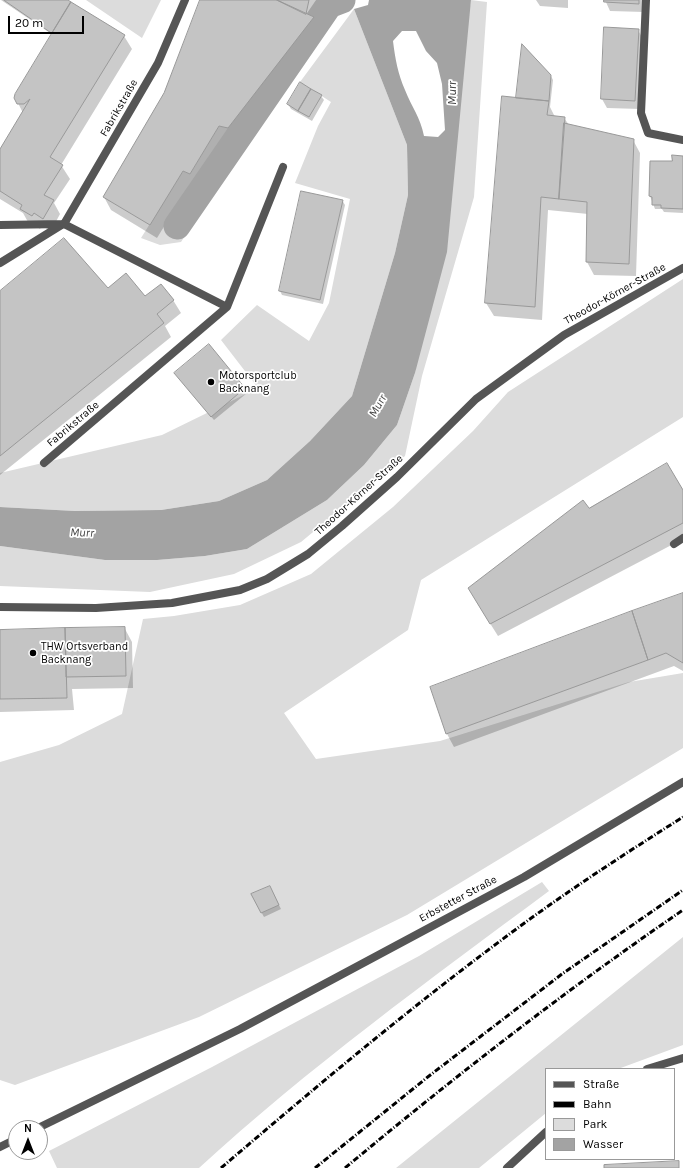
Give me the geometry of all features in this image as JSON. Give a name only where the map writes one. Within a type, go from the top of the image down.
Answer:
[{"type":"street","name":"Fabrikstraße","points":[[0,263],[64,224],[158,63],[185,0]]},
{"type":"street","points":[[646,0],[641,113],[648,133],[683,140]]},
{"type":"street","name":"Fabrikstraße","points":[[44,463],[226,307],[282,166]]},
{"type":"street","points":[[0,225],[64,224],[226,307]]},
{"type":"street","name":"Theodor-Körner-Straße","points":[[0,607],[96,608],[172,603],[240,590],[267,579],[308,554],[342,526],[397,477],[476,399],[564,335],[683,268]]},
{"type":"street","points":[[674,544],[683,538]]},
{"type":"street","name":"Erbstetter Straße","points":[[48,1123],[240,1029],[524,877],[683,782]]},
{"type":"street","points":[[650,1068],[683,1058]]},
{"type":"street","points":[[507,1168],[545,1133]]},
{"type":"green space","points":[[86,0],[161,0],[142,38]]},
{"type":"green space","points":[[471,0],[487,2],[474,197],[422,376],[405,456],[301,542],[234,574],[150,592],[0,586],[0,546],[105,560],[157,560],[205,556],[247,549],[327,500],[364,465],[397,425],[415,373]]},
{"type":"green space","points":[[321,6],[333,13],[181,242],[160,245],[141,238],[183,171],[190,174],[219,126],[228,127]]},
{"type":"green space","points":[[354,9],[407,145],[408,195],[395,253],[352,396],[310,441],[267,480],[219,501],[161,510],[75,511],[0,507],[0,473],[162,435],[258,388],[221,340],[257,305],[309,341],[329,303],[350,199],[295,183],[318,126],[331,102],[300,82]]},
{"type":"green space","points":[[683,279],[683,417],[421,580],[408,630],[284,713],[316,759],[440,741],[629,682],[683,673],[683,748],[407,915],[199,1017],[15,1085],[0,1080],[0,762],[59,745],[122,714],[143,619],[174,616],[240,605],[311,574],[393,507],[473,431],[508,392]]},
{"type":"green space","points":[[542,882],[549,891],[370,1025],[283,1095],[199,1168],[57,1168],[49,1151],[212,1067],[419,956]]},
{"type":"green space","points":[[683,937],[683,1045],[621,1068],[545,1068],[545,1114],[479,1168],[396,1168]]},
{"type":"water","name":"Murr","points":[[369,0],[471,0],[447,252],[415,373],[397,425],[364,465],[327,500],[247,549],[205,556],[157,560],[105,560],[0,546],[0,507],[75,511],[161,510],[219,501],[267,480],[310,441],[352,396],[395,253],[408,195],[407,145],[354,9],[368,5]],"holes":[[[402,31],[416,31],[426,51],[437,63],[442,84],[445,130],[438,137],[424,136],[418,117],[403,84],[396,60],[393,41]]]},
{"type":"building","points":[[4,0],[68,0],[71,2],[52,33]]},
{"type":"building","points":[[200,0],[277,0],[314,17],[228,128],[219,126],[190,174],[183,171],[150,225],[103,197],[164,93]]},
{"type":"building","points":[[277,0],[309,0],[306,14]]},
{"type":"building","points":[[604,0],[639,0],[639,4],[604,2]]},
{"type":"building","points":[[71,2],[125,35],[50,157],[63,165],[44,195],[54,200],[43,219],[34,213],[32,216],[20,209],[22,205],[0,191],[0,149],[30,99],[24,104],[17,104],[14,98],[15,94]]},
{"type":"building","points":[[604,27],[639,29],[635,101],[601,99]]},
{"type":"building","points":[[522,44],[551,75],[549,101],[516,98]]},
{"type":"building","points":[[300,82],[311,89],[298,111],[287,104]]},
{"type":"building","points":[[311,89],[322,95],[309,117],[298,111]]},
{"type":"building","points":[[502,96],[549,101],[547,115],[565,117],[559,199],[541,197],[535,307],[485,303]]},
{"type":"building","points":[[564,123],[634,139],[629,264],[586,262],[587,202],[559,199]]},
{"type":"building","points":[[672,155],[683,156],[683,209],[661,208],[661,205],[652,205],[652,197],[649,196],[650,161],[672,161]]},
{"type":"building","points":[[301,191],[343,200],[320,300],[279,291]]},
{"type":"building","points":[[64,238],[108,288],[126,273],[145,296],[161,284],[174,300],[157,314],[164,323],[0,456],[0,291]]},
{"type":"building","points":[[209,344],[245,388],[211,417],[174,373]]},
{"type":"building","points":[[667,463],[683,490],[683,523],[490,624],[468,588],[583,500],[589,508]]},
{"type":"building","points":[[683,593],[683,663],[666,653],[648,660],[632,611]]},
{"type":"building","points":[[632,611],[648,660],[446,734],[430,687]]},
{"type":"building","points":[[125,627],[126,676],[66,677],[65,628]]},
{"type":"building","name":"THW Ortsverband Backnang","points":[[65,628],[67,698],[0,699],[0,630]]},
{"type":"building","points":[[270,886],[279,905],[261,913],[251,894]]},
{"type":"building","points":[[679,1161],[679,1168],[604,1168],[604,1165]]},
{"type":"waterway","points":[[177,226],[329,5],[342,0]]},
{"type":"railway","points":[[221,1168],[366,1046],[477,958],[577,886],[683,817]]},
{"type":"railway","points":[[315,1168],[429,1076],[562,974],[683,890]]},
{"type":"railway","points":[[345,1168],[511,1035],[596,971],[683,910]]},
{"type":"place","name":"Motorsportclub Backnang","points":[[211,382]]},
{"type":"place","name":"THW Ortsverband Backnang","points":[[33,653]]}]
